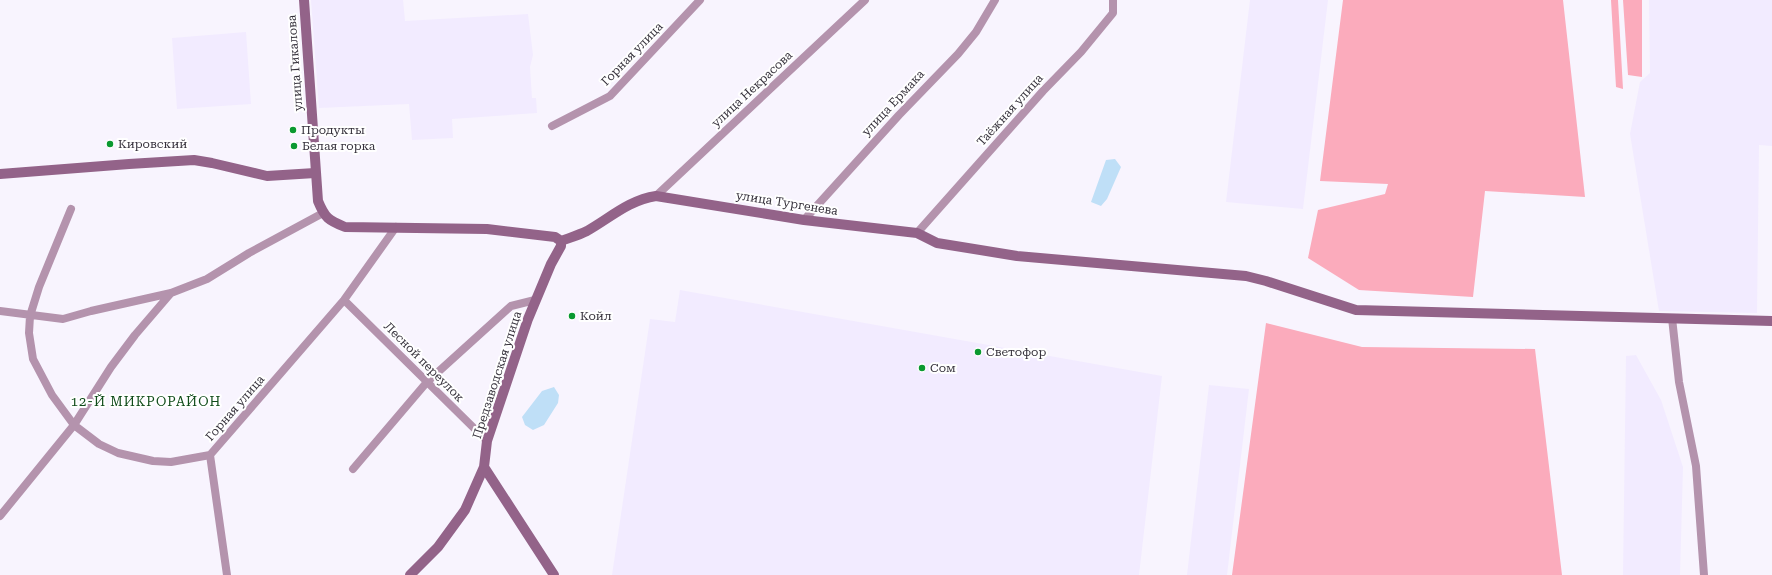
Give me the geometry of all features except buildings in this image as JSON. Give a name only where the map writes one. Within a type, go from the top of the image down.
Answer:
[{"type":"street","name":"улица Гикалова","points":[[304,0],[315,173],[318,201],[323,213]]},
{"type":"street","name":"Горная улица","points":[[552,126],[610,96],[700,0]]},
{"type":"street","name":"улица Некрасова","points":[[656,196],[866,0]]},
{"type":"street","name":"улица Ермака","points":[[804,220],[972,38],[995,0]]},
{"type":"street","name":"Таёжная улица","points":[[917,234],[1113,13],[1113,0]]},
{"type":"street","points":[[0,174],[194,160],[212,162],[267,176],[315,173]]},
{"type":"street","name":"улица Тургенева","points":[[560,241],[586,232],[627,205],[644,197],[656,196],[804,220],[917,234],[937,243],[1017,256],[1246,276],[1356,310],[1772,321]]},
{"type":"street","name":"Горная улица","points":[[71,209],[39,287],[30,316],[30,341],[33,360],[52,395],[74,425],[99,444],[118,453],[142,460],[171,462],[210,455],[344,300],[396,227]]},
{"type":"street","points":[[0,311],[62,319],[172,293],[207,280],[248,253],[323,213],[330,221],[345,227],[487,229],[554,237],[560,241]]},
{"type":"street","name":"Предзаводская улица","points":[[484,467],[487,441],[536,300],[551,264],[561,246],[560,241]]},
{"type":"street","points":[[0,516],[74,425],[111,367],[135,335],[172,293]]},
{"type":"street","name":"Лесной переулок","points":[[344,300],[487,441]]},
{"type":"street","points":[[353,469],[427,382],[511,306],[536,300]]},
{"type":"street","points":[[1672,318],[1679,382],[1696,466],[1704,575]]},
{"type":"street","points":[[210,455],[227,575]]},
{"type":"street","points":[[410,575],[438,547],[465,510],[484,467]]},
{"type":"street","points":[[484,467],[554,575]]},
{"type":"shaded area","points":[[311,0],[403,0],[405,21],[528,14],[533,55],[530,67],[532,98],[536,98],[537,113],[452,119],[453,138],[412,140],[409,104],[319,108]]},
{"type":"shaded area","points":[[1250,0],[1328,0],[1303,209],[1226,202]]},
{"type":"shaded area","points":[[1343,0],[1563,0],[1585,197],[1485,191],[1473,297],[1359,290],[1308,258],[1318,210],[1385,194],[1388,184],[1320,181]]},
{"type":"shaded area","points":[[1611,0],[1618,0],[1623,89],[1616,87]]},
{"type":"shaded area","points":[[1623,0],[1642,0],[1642,77],[1628,75]]},
{"type":"shaded area","points":[[1649,0],[1772,0],[1772,146],[1759,145],[1757,313],[1659,311],[1630,134],[1640,82],[1650,73]]},
{"type":"shaded area","points":[[246,32],[251,104],[177,109],[172,38]]},
{"type":"shaded area","points":[[680,290],[1162,376],[1139,575],[612,575],[650,319],[675,322]]},
{"type":"shaded area","points":[[1266,323],[1362,347],[1535,349],[1562,575],[1232,575]]},
{"type":"shaded area","points":[[1636,355],[1661,400],[1683,467],[1680,575],[1623,575],[1626,356]]},
{"type":"shaded area","points":[[1209,385],[1249,389],[1227,575],[1187,575]]},
{"type":"water","points":[[1115,159],[1121,167],[1107,199],[1101,206],[1091,202],[1106,160]]},
{"type":"water","points":[[554,387],[559,395],[558,403],[544,425],[533,430],[525,425],[522,417],[542,391]]},
{"type":"place","name":"Продукты","points":[[293,130]]},
{"type":"place","name":"Кировский","points":[[110,144]]},
{"type":"place","name":"Белая горка","points":[[294,146]]},
{"type":"place","name":"Койл","points":[[572,316]]},
{"type":"place","name":"Светофор","points":[[978,352]]},
{"type":"place","name":"Сом","points":[[922,368]]},
{"type":"district","name":"12-Й МИКРОРАЙОН","points":[[146,401]]}]
